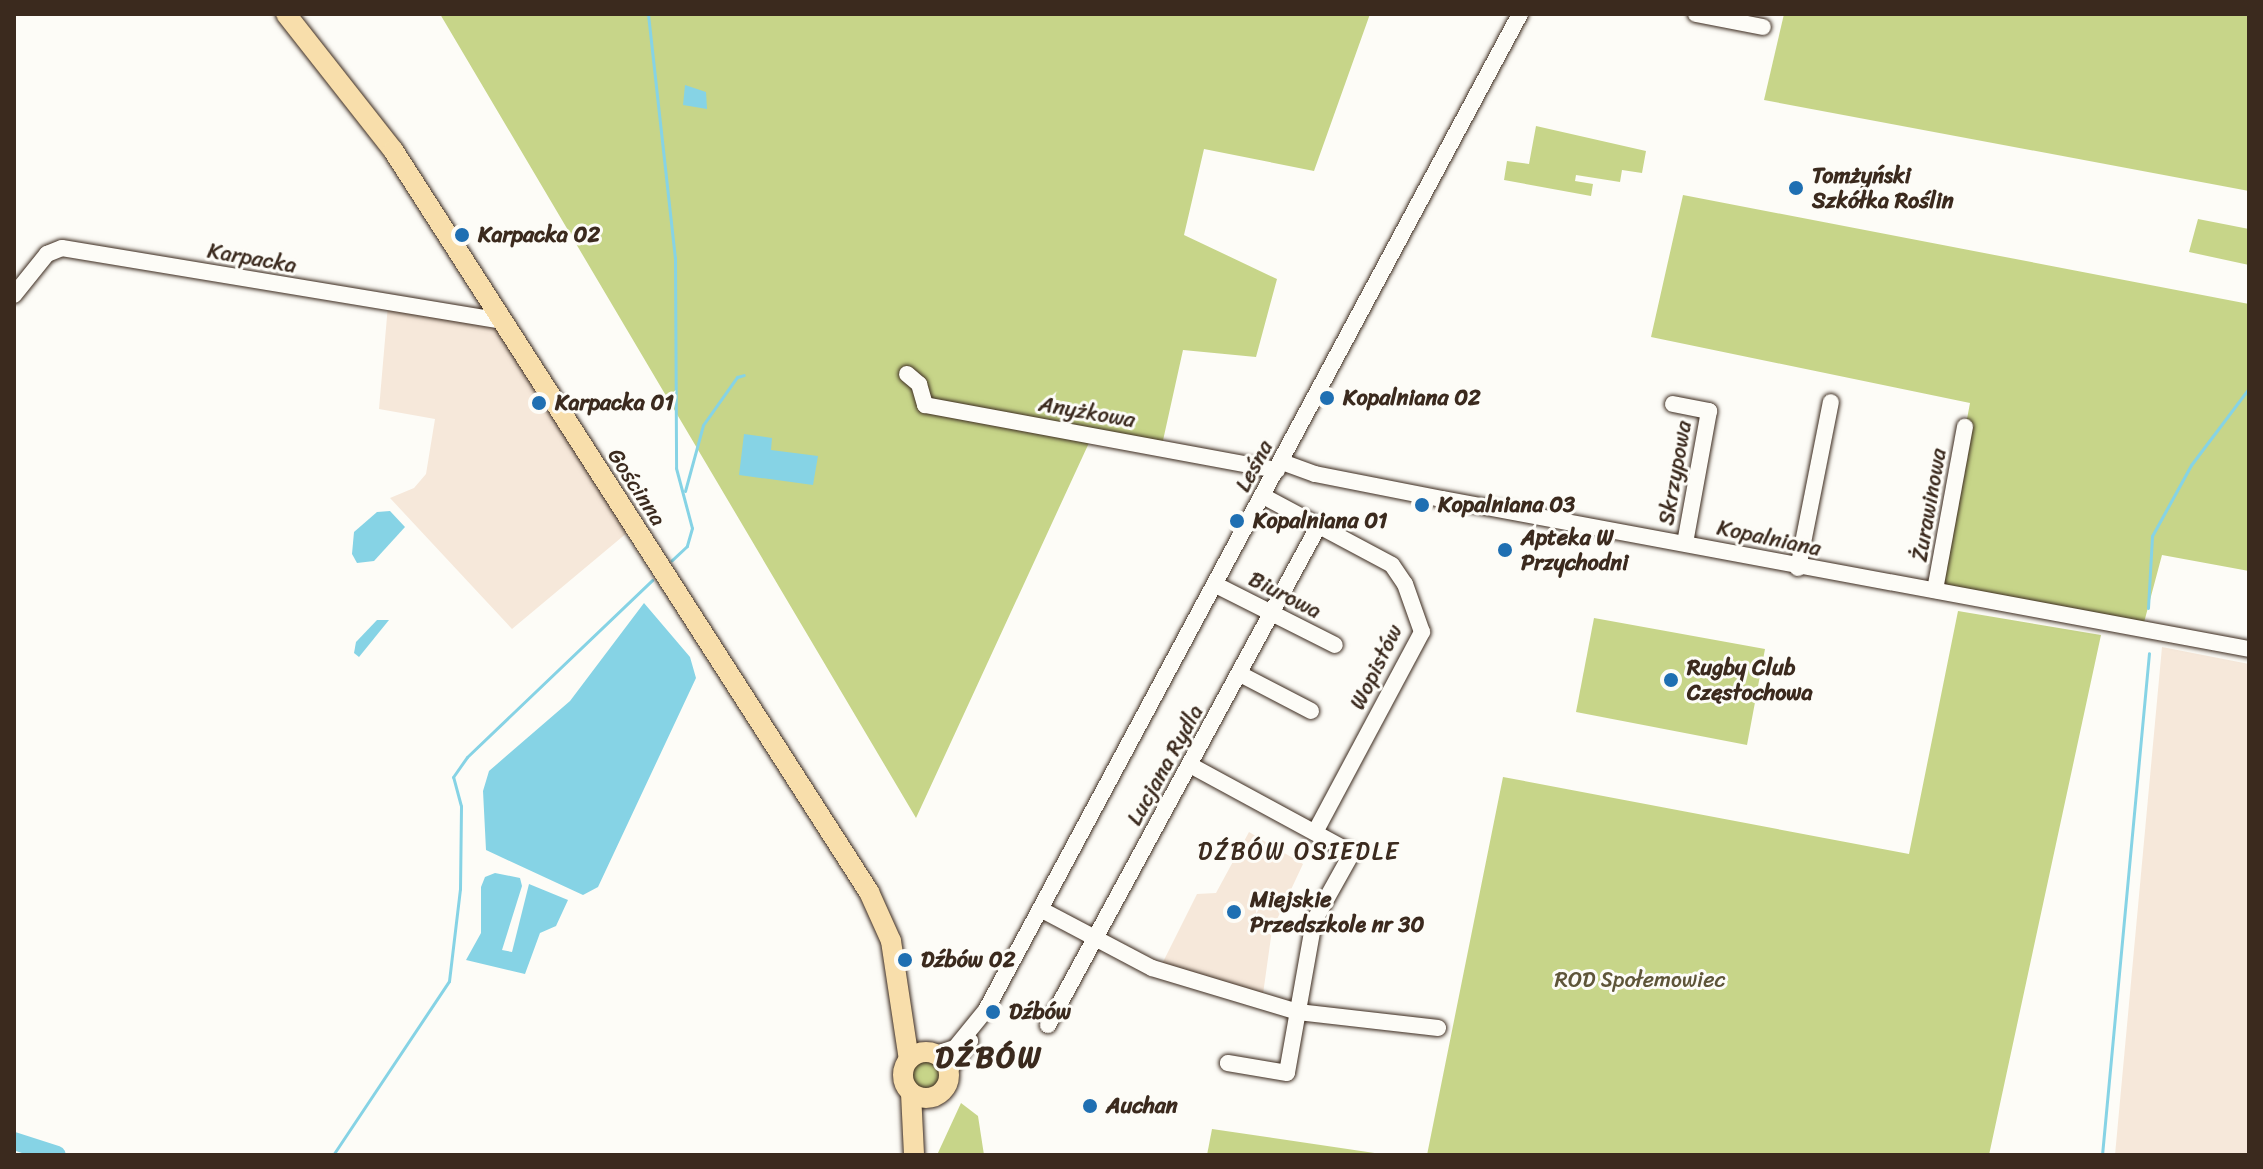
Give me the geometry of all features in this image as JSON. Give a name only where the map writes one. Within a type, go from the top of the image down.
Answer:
[{"type":"main road","name":"Gościnna","points":[[286,14],[366,111],[869,892],[891,941],[903,1007],[930,1059]]},
{"type":"main road","points":[[915,1146],[920,1096],[903,1077],[930,1059],[944,1091],[920,1096]]},
{"type":"street","name":"Leśna","points":[[930,1059],[979,1021],[1042,910],[1520,14]]},
{"type":"street","points":[[1696,14],[1763,27]]},
{"type":"street","name":"Karpacka","points":[[14,295],[47,254],[62,248],[502,321]]},
{"type":"street","name":"Anyżkowa","points":[[907,374],[919,384],[925,405],[1279,466]]},
{"type":"street","points":[[1798,568],[1831,402]]},
{"type":"street","name":"Skrzypowa","points":[[1673,404],[1709,411],[1685,543]]},
{"type":"street","name":"Żurawinowa","points":[[1935,590],[1965,427]]},
{"type":"street","name":"Kopalniana","points":[[1279,466],[1685,543],[1798,568],[1935,590],[2249,649]]},
{"type":"street","name":"Wopistów","points":[[1263,496],[1392,565],[1405,584],[1422,632],[1315,832]]},
{"type":"street","name":"Lucjana Rydla","points":[[1048,1025],[1319,525]]},
{"type":"street","name":"Biurowa","points":[[1216,585],[1335,645]]},
{"type":"street","points":[[1240,674],[1311,711]]},
{"type":"street","points":[[1190,765],[1352,853],[1314,921],[1287,1073],[1228,1063]]},
{"type":"street","points":[[1042,910],[1152,968],[1298,1012],[1438,1028]]},
{"type":"shaded area","points":[[388,305],[502,321],[634,527],[512,629],[390,498],[414,488],[426,474],[435,419],[379,409]]},
{"type":"shaded area","points":[[2162,647],[2249,664],[2249,1155],[2115,1155]]},
{"type":"shaded area","name":"Miejskie Przedszkole nr 30","points":[[1249,832],[1303,864],[1272,930],[1263,994],[1162,964],[1197,894],[1216,893]]},
{"type":"green space","points":[[440,14],[1370,14],[1314,171],[1204,149],[1184,235],[1277,279],[1256,357],[1183,350],[1162,445],[1094,432],[916,818]]},
{"type":"green space","points":[[1784,14],[2249,14],[2249,191],[1764,100]]},
{"type":"green space","points":[[1536,126],[1646,151],[1642,173],[1622,170],[1620,182],[1576,175],[1575,181],[1593,184],[1591,196],[1504,180],[1507,161],[1529,164]]},
{"type":"green space","points":[[1683,195],[2249,304],[2249,571],[2162,555],[2142,630],[1935,590],[1970,403],[1651,337]]},
{"type":"green space","points":[[2198,219],[2249,229],[2249,265],[2189,252]]},
{"type":"green space","name":"ROD Społemowiec","points":[[1958,611],[2101,635],[1989,1155],[1427,1155],[1503,777],[1909,854]]},
{"type":"green space","name":"Rugby Club Częstochowa","points":[[1594,618],[1765,649],[1747,745],[1576,712]]},
{"type":"green space","points":[[927,1060],[938,1065],[943,1076],[938,1087],[927,1092],[916,1087],[911,1076],[916,1065]]},
{"type":"green space","points":[[961,1103],[978,1116],[984,1155],[937,1155]]},
{"type":"green space","points":[[1212,1129],[1388,1155],[1207,1155]]},
{"type":"water","points":[[685,85],[706,92],[707,109],[683,105]]},
{"type":"water","points":[[744,434],[772,438],[771,450],[818,456],[813,485],[739,475]]},
{"type":"water","points":[[390,511],[405,527],[374,561],[357,563],[352,554],[354,532],[377,512]]},
{"type":"water","points":[[644,603],[690,657],[696,678],[598,887],[583,895],[486,850],[483,791],[489,771],[570,701]]},
{"type":"water","points":[[377,620],[389,620],[359,657],[354,653],[356,642]]},
{"type":"water","points":[[495,873],[520,878],[522,886],[502,950],[512,952],[529,884],[568,900],[556,926],[540,933],[525,974],[466,960],[481,933],[481,887],[485,877]]},
{"type":"waterway","points":[[648,14],[675,258],[676,468],[692,528],[687,546],[672,560]]},
{"type":"waterway","points":[[685,491],[703,425],[737,377],[744,375]]},
{"type":"waterway","points":[[2148,608],[2152,536],[2191,465],[2249,388]]},
{"type":"waterway","points":[[333,1155],[449,981],[460,889],[461,806],[453,777],[467,757],[652,580]]},
{"type":"waterway","points":[[2102,1155],[2149,653]]},
{"type":"waterway","points":[[14,1141],[57,1155]]},
{"type":"place","name":"Tomżyński Szkółka Roślin","points":[[1796,188]]},
{"type":"place","name":"Karpacka 02","points":[[462,235]]},
{"type":"place","name":"Kopalniana 02","points":[[1327,398]]},
{"type":"place","name":"Karpacka 01","points":[[539,403]]},
{"type":"place","name":"Kopalniana 03","points":[[1422,505]]},
{"type":"place","name":"Kopalniana 01","points":[[1237,521]]},
{"type":"place","name":"Apteka W Przychodni","points":[[1505,550]]},
{"type":"place","name":"Rugby Club Częstochowa","points":[[1671,680]]},
{"type":"place","name":"Miejskie Przedszkole nr 30","points":[[1234,912]]},
{"type":"place","name":"Dźbów 02","points":[[905,960]]},
{"type":"place","name":"Dźbów","points":[[993,1012]]},
{"type":"place","name":"Auchan","points":[[1090,1106]]},
{"type":"district","name":"DŹBÓW OSIEDLE","points":[[1299,852]]},
{"type":"district","name":"DŹBÓW","points":[[989,1057]]}]
